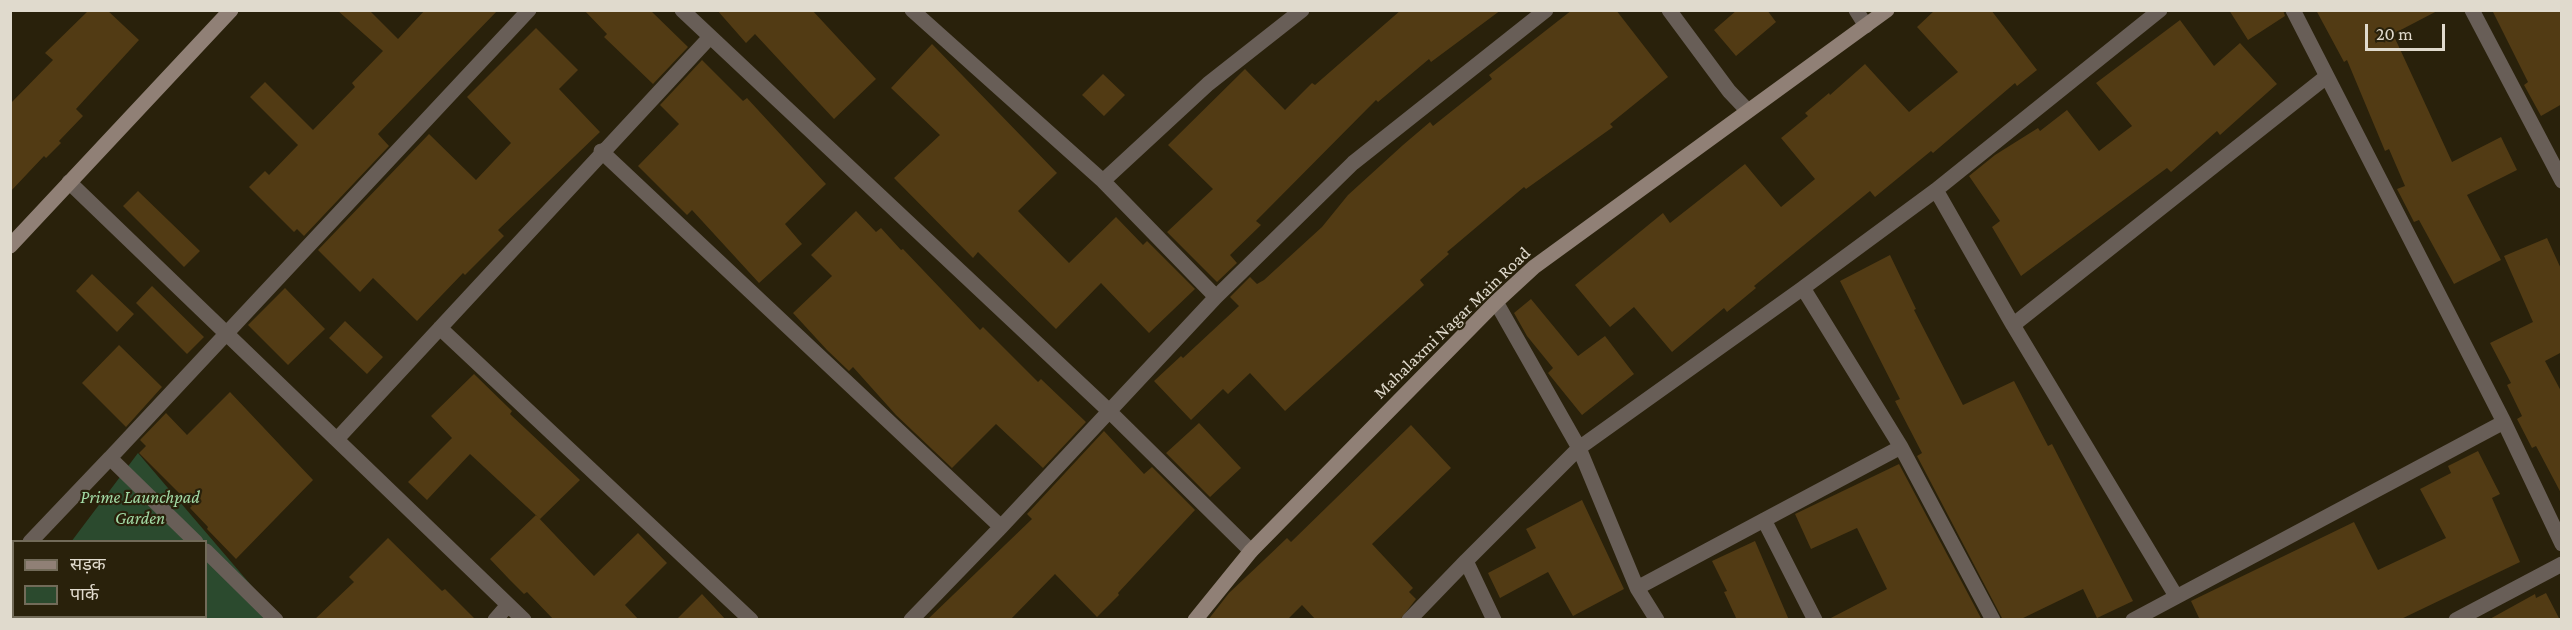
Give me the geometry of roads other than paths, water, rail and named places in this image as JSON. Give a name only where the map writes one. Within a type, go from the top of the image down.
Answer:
[{"type":"street","points":[[10,246],[231,10]]},
{"type":"street","points":[[32,540],[228,334],[529,10]]},
{"type":"street","points":[[682,10],[1108,410],[1251,551]]},
{"type":"street","points":[[912,10],[1103,181],[1216,297]]},
{"type":"street","points":[[1103,181],[1208,84],[1302,10]]},
{"type":"street","points":[[910,620],[1001,527],[1216,297],[1353,163],[1546,10]]},
{"type":"street","points":[[1669,10],[1729,91],[1747,110]]},
{"type":"street","points":[[1856,10],[1866,26]]},
{"type":"street","name":"Mahalaxmi Nagar Main Road","points":[[1195,620],[1251,551],[1496,302],[1534,267],[1887,10]]},
{"type":"street","points":[[1409,620],[1580,447],[1936,190],[2160,10]]},
{"type":"street","points":[[2293,10],[2504,422],[2562,544]]},
{"type":"street","points":[[2472,10],[2562,181]]},
{"type":"street","points":[[338,438],[601,151],[710,37]]},
{"type":"street","points":[[2013,325],[2326,77]]},
{"type":"street","points":[[601,151],[1001,527]]},
{"type":"street","points":[[69,182],[338,438],[524,620]]},
{"type":"street","points":[[1936,190],[2013,325],[2176,596]]},
{"type":"street","points":[[1803,288],[1900,447],[1993,620]]},
{"type":"street","points":[[1496,302],[1580,447],[1637,588],[1657,620]]},
{"type":"street","points":[[440,328],[750,620]]},
{"type":"street","points":[[2133,620],[2504,422]]},
{"type":"street","points":[[1637,588],[1900,447]]},
{"type":"street","points":[[110,458],[194,540]]},
{"type":"street","points":[[1764,520],[1815,620]]},
{"type":"street","points":[[207,552],[276,620]]},
{"type":"street","points":[[1466,561],[1494,620]]},
{"type":"street","points":[[2456,620],[2562,564]]},
{"type":"street","points":[[495,620],[508,605]]},
{"type":"park label","name":"Prime Launchpad Garden","points":[[140,507]]}]
